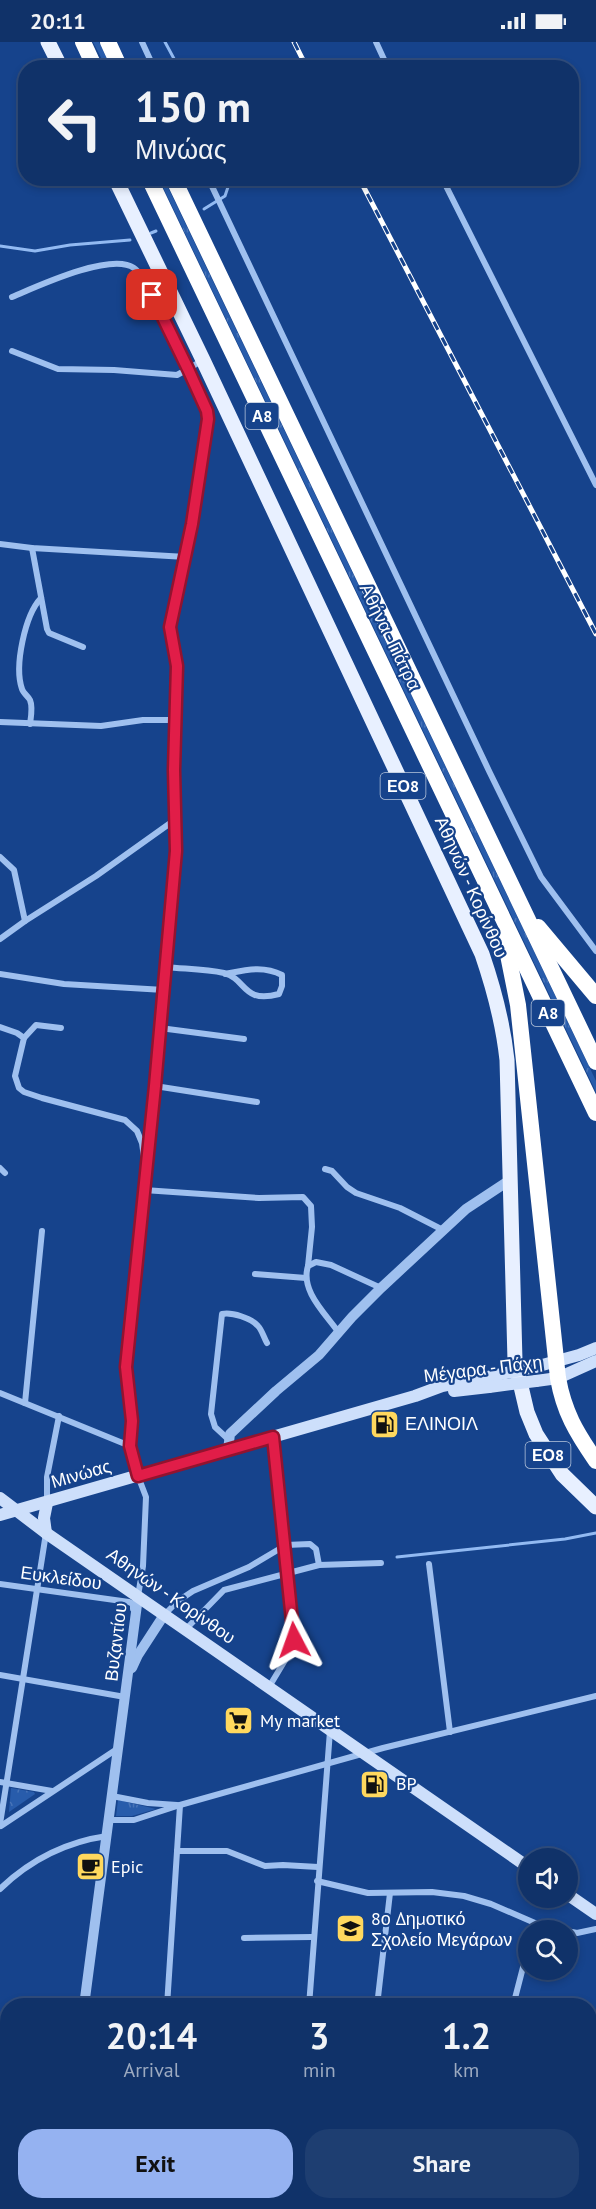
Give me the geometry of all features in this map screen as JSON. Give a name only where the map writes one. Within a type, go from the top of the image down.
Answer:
[{"type":"highway","points":[[83,42],[91,60]]},
{"type":"highway","points":[[108,42],[116,60]]},
{"type":"highway","name":"Αθήνα - Πάτρα","points":[[153,186],[596,1113]]},
{"type":"highway","name":"Αθήνα - Πάτρα","points":[[177,186],[596,1062]]},
{"type":"highway","points":[[524,911],[596,996]]},
{"type":"highway","points":[[500,912],[518,1005],[556,1370],[562,1400],[571,1423],[596,1461]]},
{"type":"highway","points":[[535,1374],[562,1400]]},
{"type":"main road","points":[[48,42],[57,60]]},
{"type":"main road","name":"Αθηνών - Κορίνθου","points":[[119,186],[482,954],[495,992],[503,1026],[507,1060],[515,1361],[527,1412],[549,1457],[562,1474],[596,1507]]},
{"type":"main road","name":"Μέγαρα - Πάχη","points":[[556,1370],[596,1348]]},
{"type":"main road","name":"Μέγαρα - Πάχη","points":[[415,1396],[442,1386],[488,1382],[596,1361]]},
{"type":"main road","name":"Μινώας","points":[[0,1515],[138,1476],[228,1444],[273,1437],[415,1396]]},
{"type":"main road","name":"Αθηνών - Κορίνθου","points":[[0,1498],[46,1533],[518,1860]]},
{"type":"main road","points":[[46,1533],[44,1518],[47,1503]]},
{"type":"main road","points":[[578,1902],[596,1914]]},
{"type":"street","points":[[142,42],[150,60]]},
{"type":"street","points":[[376,42],[384,60]]},
{"type":"street","points":[[211,186],[541,877],[596,951]]},
{"type":"street","points":[[446,186],[596,485]]},
{"type":"street","name":"Βυζαντίου","points":[[12,297],[49,281],[104,264],[128,264],[142,275],[188,369],[207,411],[208,419],[186,557],[170,627],[177,666],[174,770],[176,851],[127,1356],[132,1421],[130,1446],[146,1497],[143,1566],[85,1998]]},
{"type":"street","points":[[12,351],[58,369],[114,370],[177,375],[202,360]]},
{"type":"street","points":[[0,544],[186,557]]},
{"type":"street","points":[[32,548],[46,629],[50,633],[83,647]]},
{"type":"street","points":[[30,724],[30,701],[22,689],[20,665],[24,635],[31,615],[41,598]]},
{"type":"street","points":[[0,722],[101,726],[143,720],[176,720]]},
{"type":"street","points":[[0,939],[96,876],[176,819]]},
{"type":"street","points":[[0,857],[14,870],[25,921]]},
{"type":"street","points":[[166,967],[225,974],[253,968],[282,975],[282,986],[279,994],[263,998],[254,995],[225,974]]},
{"type":"street","points":[[0,974],[64,984],[164,990]]},
{"type":"street","points":[[61,1028],[36,1025],[24,1038],[15,1076],[19,1088],[42,1098],[125,1120],[137,1131],[142,1143],[145,1175]]},
{"type":"street","points":[[0,1027],[24,1038]]},
{"type":"street","points":[[160,1028],[244,1039]]},
{"type":"street","points":[[155,1086],[257,1102]]},
{"type":"street","points":[[325,1168],[332,1171],[347,1187],[356,1192],[400,1208],[443,1230]]},
{"type":"street","points":[[228,1444],[230,1434],[319,1355],[381,1288],[474,1203],[510,1180]]},
{"type":"street","points":[[144,1190],[260,1198],[303,1197],[311,1206],[312,1227],[306,1278],[311,1295],[339,1333]]},
{"type":"street","points":[[25,1403],[42,1231]]},
{"type":"street","points":[[308,1266],[316,1262],[332,1265],[381,1288]]},
{"type":"street","points":[[255,1274],[306,1278]]},
{"type":"street","points":[[228,1444],[215,1427],[210,1414],[222,1314],[249,1319],[258,1326],[267,1343]]},
{"type":"street","points":[[0,1393],[130,1446]]},
{"type":"street","points":[[47,1503],[47,1477],[59,1416]]},
{"type":"street","points":[[269,1687],[290,1652],[294,1640],[286,1545],[273,1437]]},
{"type":"street","points":[[0,1826],[4,1782],[24,1679],[46,1533]]},
{"type":"street","points":[[128,1679],[138,1655],[164,1614],[193,1591],[249,1567],[286,1545],[310,1544],[316,1549],[319,1565]]},
{"type":"street","points":[[186,1629],[224,1590],[319,1565],[381,1563]]},
{"type":"street","points":[[429,1564],[450,1732]]},
{"type":"street","name":"Ευκλείδου","points":[[0,1584],[129,1602],[133,1604],[134,1624]]},
{"type":"street","points":[[0,1675],[125,1698]]},
{"type":"street","points":[[109,1820],[128,1822],[364,1753],[596,1696]]},
{"type":"street","points":[[309,1998],[312,1937],[330,1730]]},
{"type":"street","points":[[0,1826],[118,1749]]},
{"type":"street","points":[[4,1782],[54,1791]]},
{"type":"street","points":[[112,1796],[148,1803],[180,1805]]},
{"type":"street","points":[[168,1998],[180,1805]]},
{"type":"street","points":[[0,1888],[24,1868],[55,1850],[87,1839],[106,1836]]},
{"type":"street","points":[[177,1851],[227,1851],[265,1866],[273,1867],[283,1864],[318,1867]]},
{"type":"street","points":[[317,1881],[352,1891],[432,1892],[464,1896],[491,1904],[528,1920]]},
{"type":"street","points":[[378,1998],[390,1893]]},
{"type":"street","points":[[578,1933],[596,1929]]},
{"type":"street","points":[[244,1938],[312,1937]]},
{"type":"street","points":[[515,1998],[520,1980]]},
{"type":"green space","points":[[93,42],[99,42],[108,60],[102,60]]},
{"type":"green space","points":[[162,186],[167,186],[596,1081],[596,1092]]},
{"type":"green space","points":[[11,1788],[34,1792],[35,1794],[9,1812]]},
{"type":"green space","points":[[118,1800],[156,1809],[132,1816],[116,1816]]},
{"type":"waterway","points":[[165,42],[175,60]]},
{"type":"waterway","points":[[204,209],[225,196],[228,186]]},
{"type":"waterway","points":[[151,233],[156,231]]},
{"type":"waterway","points":[[0,246],[35,251],[70,245],[130,240]]},
{"type":"waterway","points":[[397,1557],[565,1539],[596,1533]]},
{"type":"railway","points":[[294,42],[303,60]]},
{"type":"railway","points":[[363,186],[596,634]]},
{"type":"place","name":"ΕΛΙΝΟΙΛ","points":[[384,1424]]},
{"type":"place","name":"My market","points":[[239,1721]]},
{"type":"place","name":"BP","points":[[375,1784]]},
{"type":"place","name":"Epic","points":[[90,1867]]},
{"type":"place","name":"8ο Δημοτικό Σχολείο Μεγάρων","points":[[350,1929]]},
{"type":"route","points":[[152,295],[207,411],[208,426],[186,557],[169,632],[177,666],[178,686],[174,744],[176,851],[126,1367],[132,1421],[130,1446],[138,1476],[273,1437],[286,1545],[294,1640]]}]
